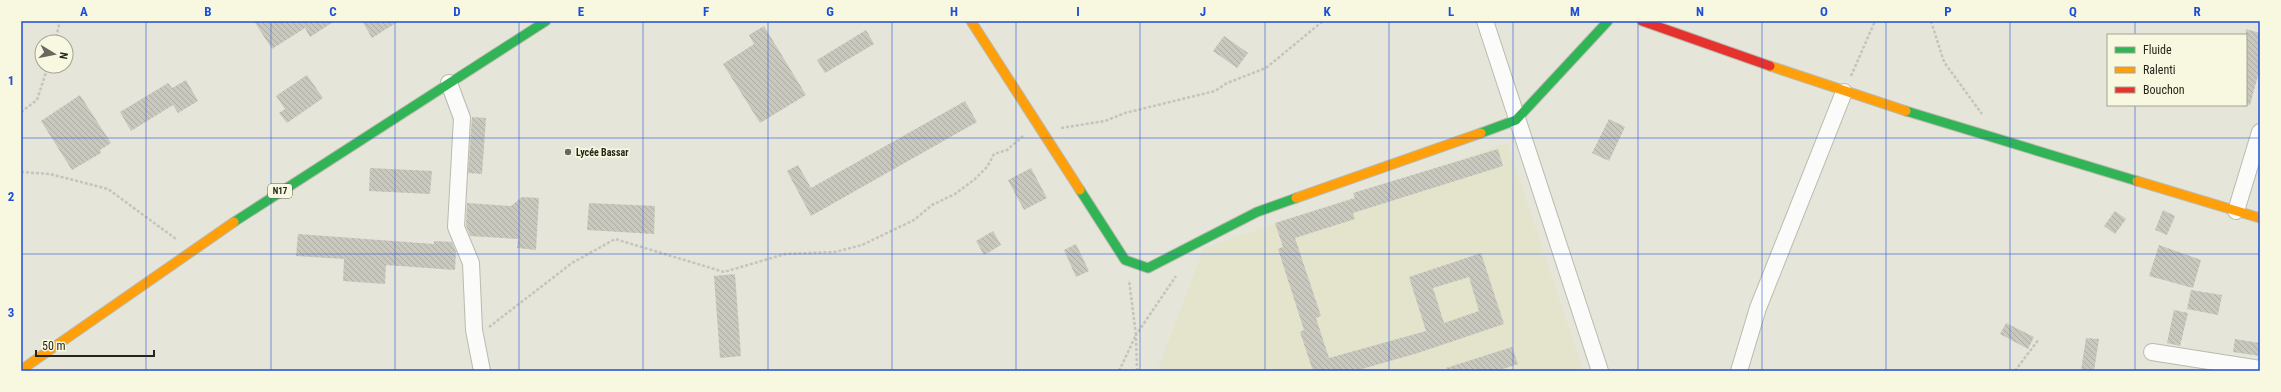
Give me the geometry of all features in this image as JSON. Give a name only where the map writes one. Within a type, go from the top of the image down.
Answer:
[{"type":"street","points":[[971,21],[1125,260],[1148,268],[1257,212],[1516,120],[1608,21]]},
{"type":"street","points":[[1485,21],[1516,120],[1600,371]]},
{"type":"street","points":[[1642,21],[1844,92],[2260,218]]},
{"type":"street","name":"N17","points":[[21,370],[258,205],[540,23]]},
{"type":"street","points":[[449,83],[462,118],[456,226],[471,263],[475,337],[482,371]]},
{"type":"street","points":[[1739,371],[1758,308],[1844,92]]},
{"type":"street","points":[[2236,211],[2260,132]]},
{"type":"street","points":[[2152,352],[2260,369]]},
{"type":"path","points":[[57,34],[60,21]]},
{"type":"path","points":[[475,337],[572,263],[615,239],[724,272],[785,254],[835,252],[862,245],[914,220],[928,208],[955,194],[975,179],[987,167],[994,154],[1007,150],[1025,134],[1041,130],[1105,121],[1125,112],[1215,91],[1227,83],[1266,68],[1323,21]]},
{"type":"path","points":[[1844,92],[1875,21]]},
{"type":"path","points":[[1931,21],[1944,62],[1984,116]]},
{"type":"path","points":[[21,112],[37,100],[45,74]]},
{"type":"path","points":[[21,172],[50,174],[108,189],[192,250]]},
{"type":"path","points":[[1125,260],[1136,335],[1137,371]]},
{"type":"path","points":[[1120,371],[1136,335],[1178,273]]},
{"type":"path","points":[[2015,371],[2039,338]]},
{"type":"shaded area","points":[[1507,143],[1583,371],[1157,371],[1204,248]]},
{"type":"building","points":[[254,21],[335,21],[310,37],[305,28],[272,49]]},
{"type":"building","points":[[362,21],[399,21],[372,38]]},
{"type":"building","points":[[764,26],[806,95],[760,123],[723,64],[754,44],[749,35]]},
{"type":"building","points":[[2246,29],[2260,33],[2260,68],[2250,105],[2247,104]]},
{"type":"building","points":[[866,30],[874,44],[825,73],[817,60]]},
{"type":"building","points":[[1224,36],[1248,53],[1237,68],[1213,51]]},
{"type":"building","points":[[307,75],[323,98],[287,123],[279,113],[285,109],[276,96]]},
{"type":"building","points":[[186,80],[198,101],[178,113],[173,105],[131,131],[120,112],[168,83],[172,88]]},
{"type":"building","points":[[80,95],[111,143],[100,150],[101,153],[72,170],[41,121]]},
{"type":"building","points":[[965,101],[977,122],[811,216],[787,171],[798,165],[811,188]]},
{"type":"building","points":[[472,117],[486,118],[482,174],[468,173]]},
{"type":"building","points":[[1609,119],[1625,127],[1609,161],[1592,153]]},
{"type":"building","points":[[1498,149],[1503,166],[1353,213],[1355,219],[1295,238],[1321,316],[1316,318],[1329,358],[1426,331],[1409,277],[1481,253],[1504,324],[1418,353],[1355,371],[1313,371],[1300,332],[1304,330],[1278,249],[1283,247],[1275,223],[1355,198],[1353,193]],"holes":[[[1469,277],[1479,311],[1444,323],[1433,288]]]},
{"type":"building","points":[[370,168],[432,171],[430,194],[369,191]]},
{"type":"building","points":[[1031,168],[1047,198],[1024,210],[1008,180]]},
{"type":"building","points":[[522,197],[539,198],[536,250],[517,248],[518,239],[470,236],[466,225],[467,203],[511,206]]},
{"type":"building","points":[[589,203],[655,206],[654,234],[587,230]]},
{"type":"building","points":[[2163,210],[2175,216],[2167,235],[2155,230]]},
{"type":"building","points":[[2115,211],[2126,219],[2115,234],[2104,226]]},
{"type":"building","points":[[993,231],[1001,245],[984,255],[976,241]]},
{"type":"building","points":[[298,234],[434,244],[434,241],[452,242],[456,252],[455,270],[386,265],[385,284],[343,281],[344,259],[296,256]]},
{"type":"building","points":[[1076,244],[1089,271],[1076,277],[1064,250]]},
{"type":"building","points":[[2159,245],[2201,260],[2193,288],[2149,276]]},
{"type":"building","points":[[735,274],[741,356],[720,358],[714,276]]},
{"type":"building","points":[[2191,290],[2222,295],[2218,315],[2187,309]]},
{"type":"building","points":[[2174,310],[2188,313],[2180,346],[2167,343]]},
{"type":"building","points":[[2006,323],[2034,337],[2028,349],[2000,334]]},
{"type":"building","points":[[2086,338],[2099,339],[2094,371],[2081,370]]},
{"type":"building","points":[[2235,339],[2260,343],[2260,356],[2233,352]]},
{"type":"building","points":[[1512,347],[1518,364],[1497,371],[1446,371],[1446,368]]},
{"type":"traffic: fast","points":[[234,222],[546,21]]},
{"type":"traffic: fast","points":[[1481,133],[1516,120],[1608,21]]},
{"type":"traffic: fast","points":[[1906,111],[2137,181]]},
{"type":"traffic: fast","points":[[1080,190],[1125,260],[1148,268],[1257,212],[1296,198]]},
{"type":"traffic: slow","points":[[971,21],[1080,190]]},
{"type":"traffic: slow","points":[[1770,66],[1906,111]]},
{"type":"traffic: slow","points":[[1296,198],[1481,133]]},
{"type":"traffic: slow","points":[[2137,181],[2260,218]]},
{"type":"traffic: slow","points":[[21,370],[234,222]]},
{"type":"traffic: jam","points":[[1642,21],[1770,66]]},
{"type":"place","name":"Lycée Bassar","points":[[568,152]]}]
